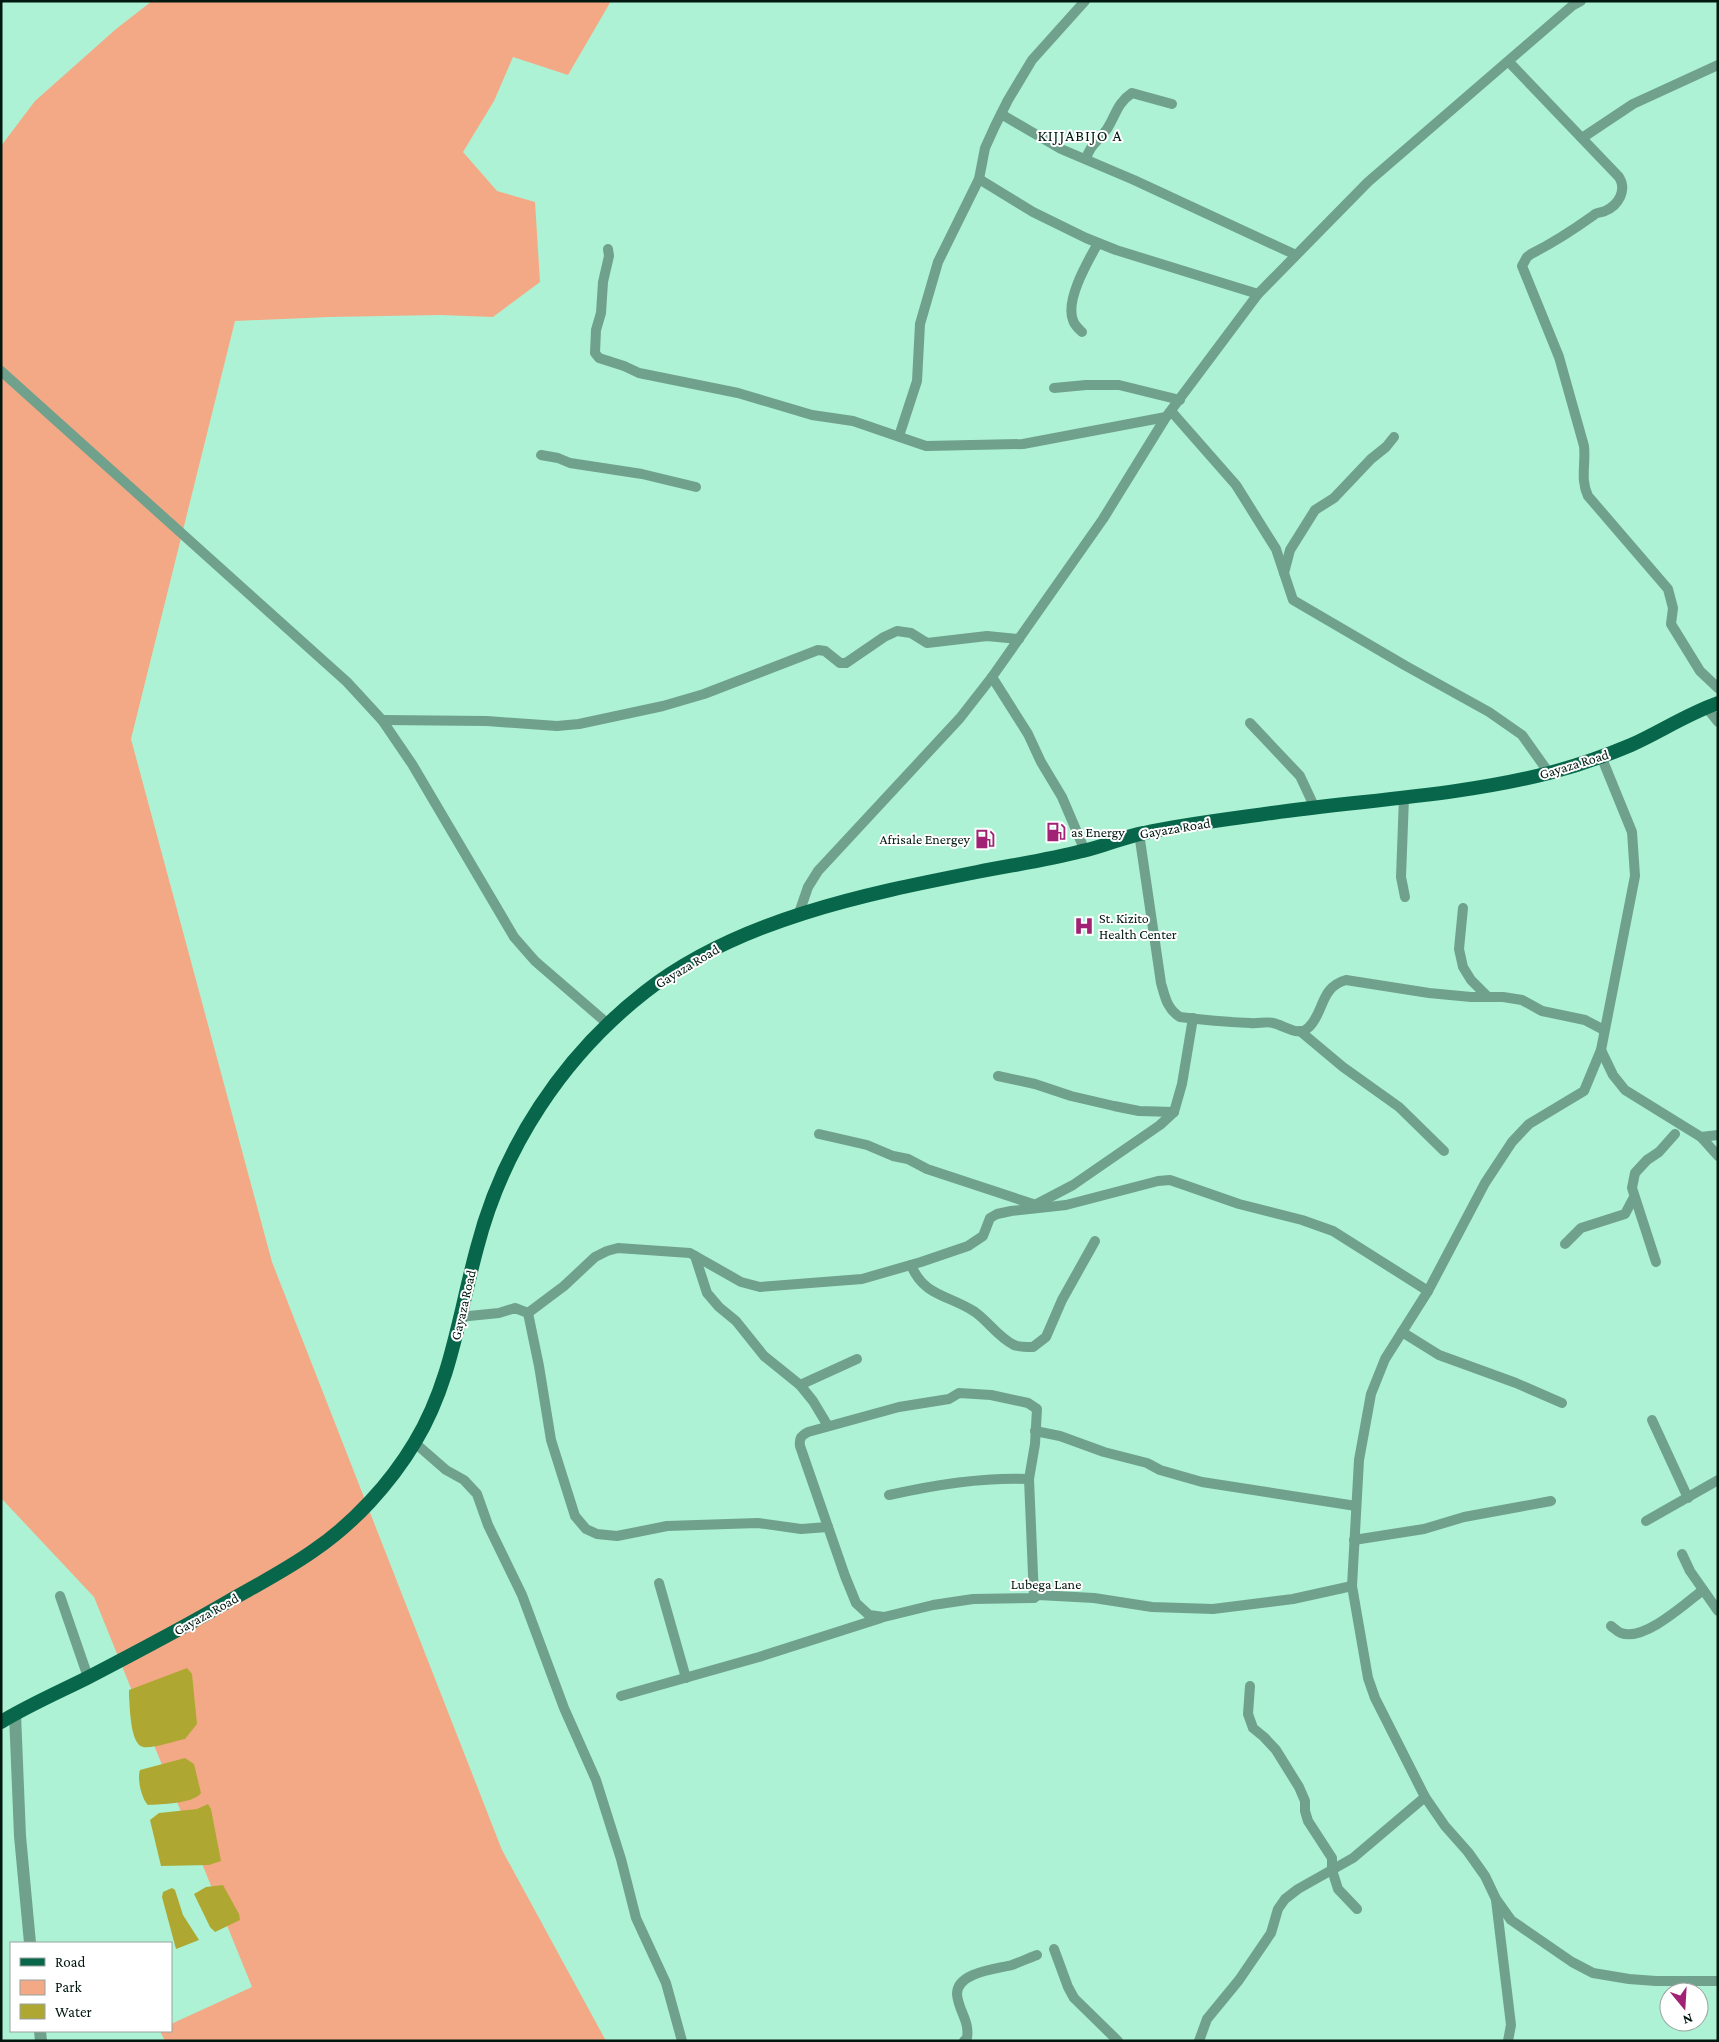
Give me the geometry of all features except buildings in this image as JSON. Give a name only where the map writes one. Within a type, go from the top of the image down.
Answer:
[{"type":"main road","name":"Gayaza Road","points":[[1,1722],[183,1628],[284,1570],[343,1529],[386,1483],[415,1443],[433,1408],[446,1374],[479,1240],[495,1193],[514,1148],[551,1090],[579,1054],[608,1024],[647,990],[702,956],[747,933],[837,904],[905,886],[1085,851],[1139,833],[1315,808],[1404,798],[1483,786],[1549,773],[1631,745],[1712,705]]},
{"type":"street","points":[[899,436],[917,381],[920,324],[938,262],[979,179],[986,148],[1001,114],[1032,60],[1085,1]]},
{"type":"street","points":[[798,916],[808,887],[818,871],[960,718],[992,677],[1103,519],[1169,414],[1258,294],[1368,182],[1509,62],[1573,3]]},
{"type":"street","points":[[1509,62],[1619,177],[1624,185],[1616,203],[1605,211],[1596,213],[1567,235],[1527,257],[1522,266],[1559,357],[1584,446],[1583,486],[1588,496],[1668,589],[1673,608],[1671,624],[1700,671],[1718,688]]},
{"type":"street","points":[[1582,138],[1633,104],[1718,65]]},
{"type":"street","points":[[1086,159],[1090,147],[1106,130],[1122,99],[1132,93],[1172,104]]},
{"type":"street","points":[[1001,114],[1044,141],[1296,255]]},
{"type":"street","points":[[979,179],[1033,212],[1098,243],[1258,294]]},
{"type":"street","points":[[1082,332],[1073,322],[1071,311],[1085,266],[1098,243]]},
{"type":"street","points":[[608,249],[609,256],[602,282],[601,313],[596,330],[594,353],[599,358],[656,378],[689,382],[738,393],[812,415],[853,421],[926,446],[1004,445],[1074,435],[1169,414]]},
{"type":"street","points":[[1,371],[347,682],[382,720],[448,823],[514,937],[535,961],[608,1024]]},
{"type":"street","points":[[1054,388],[1086,385],[1119,385],[1180,400]]},
{"type":"street","points":[[1169,414],[1236,485],[1276,549],[1293,600],[1406,666],[1490,712],[1522,735],[1549,773]]},
{"type":"street","points":[[1284,574],[1290,550],[1315,510],[1334,498],[1394,437]]},
{"type":"street","points":[[541,455],[558,458],[570,463],[672,480],[696,487]]},
{"type":"street","points":[[382,720],[487,721],[557,726],[579,724],[663,706],[704,694],[818,650],[826,651],[840,663],[846,663],[897,631],[904,630],[927,643],[987,636],[1019,638]]},
{"type":"street","points":[[992,677],[1028,734],[1041,762],[1062,797],[1085,851]]},
{"type":"street","points":[[1712,705],[1718,722]]},
{"type":"street","points":[[1250,723],[1300,776],[1315,808]]},
{"type":"street","points":[[1601,756],[1632,832],[1635,876],[1600,1050],[1584,1091],[1528,1124],[1512,1142],[1485,1183],[1428,1291],[1386,1359],[1371,1394],[1358,1460],[1352,1586],[1368,1678],[1375,1698],[1425,1797],[1445,1826],[1486,1876],[1496,1899],[1511,1920],[1582,1968],[1593,1973],[1638,1980],[1718,1981]]},
{"type":"street","points":[[1404,798],[1401,871],[1405,898]]},
{"type":"street","points":[[1139,833],[1161,984],[1166,1002],[1174,1013],[1193,1018],[1274,1023],[1284,1028],[1300,1031],[1343,1067],[1399,1107],[1444,1151]]},
{"type":"street","points":[[1463,908],[1459,949],[1463,967],[1471,980],[1488,997]]},
{"type":"street","points":[[1300,1031],[1310,1027],[1324,998],[1336,983],[1346,980],[1429,993],[1471,997],[1503,997],[1522,1000],[1542,1011],[1585,1020],[1604,1030]]},
{"type":"street","points":[[819,1134],[867,1145],[893,1156],[908,1159],[927,1169],[1032,1207],[1073,1185],[1160,1125],[1174,1112],[1184,1076],[1193,1018]]},
{"type":"street","points":[[1600,1050],[1613,1075],[1624,1090],[1701,1137],[1718,1156]]},
{"type":"street","points":[[998,1076],[1035,1084],[1071,1096],[1114,1106],[1139,1111],[1174,1112]]},
{"type":"street","points":[[1656,1262],[1632,1188],[1635,1173],[1647,1160],[1659,1152],[1675,1134]]},
{"type":"street","points":[[1701,1137],[1718,1135]]},
{"type":"street","points":[[528,1313],[564,1286],[595,1257],[618,1248],[690,1253],[709,1266],[741,1282],[760,1287],[862,1279],[968,1246],[983,1236],[990,1218],[996,1214],[1032,1207],[1066,1205],[1158,1181],[1170,1180],[1239,1204],[1302,1220],[1333,1231],[1428,1291]]},
{"type":"street","points":[[1565,1244],[1581,1228],[1625,1214],[1634,1197]]},
{"type":"street","points":[[912,1265],[918,1279],[936,1293],[974,1311],[1015,1345],[1033,1347],[1046,1338],[1062,1300],[1095,1241]]},
{"type":"street","points":[[695,1256],[707,1293],[719,1308],[736,1321],[764,1356],[800,1385],[828,1426]]},
{"type":"street","points":[[459,1317],[499,1313],[515,1308],[528,1313]]},
{"type":"street","points":[[528,1313],[551,1440],[575,1516],[586,1529],[597,1534],[617,1536],[667,1526],[758,1523],[801,1528],[828,1527]]},
{"type":"street","points":[[1402,1332],[1439,1355],[1516,1383],[1562,1403]]},
{"type":"street","points":[[800,1385],[857,1359]]},
{"type":"street","points":[[884,1617],[869,1615],[856,1603],[799,1441],[808,1432],[899,1407],[949,1399],[959,1393],[992,1395],[1028,1403],[1037,1409],[1036,1444],[1029,1479],[1034,1598]]},
{"type":"street","points":[[1652,1420],[1688,1498]]},
{"type":"street","points":[[1035,1431],[1060,1436],[1104,1452],[1147,1463],[1160,1470],[1202,1482],[1356,1506]]},
{"type":"street","points":[[415,1443],[446,1470],[464,1480],[477,1494],[488,1525],[522,1596],[564,1708],[596,1780],[621,1859],[636,1918],[666,1982],[682,2041]]},
{"type":"street","points":[[889,1495],[913,1489],[997,1478],[1029,1479]]},
{"type":"street","points":[[1646,1521],[1718,1480]]},
{"type":"street","points":[[1354,1540],[1424,1528],[1464,1517],[1551,1502]]},
{"type":"street","points":[[1682,1554],[1690,1571],[1718,1611]]},
{"type":"street","points":[[658,1583],[686,1678]]},
{"type":"street","name":"Lubega Lane","points":[[621,1696],[759,1657],[884,1617],[933,1605],[972,1599],[1034,1598],[1038,1595],[1152,1607],[1213,1609],[1292,1599],[1352,1586]]},
{"type":"street","points":[[1611,1626],[1622,1634],[1642,1632],[1665,1618],[1703,1590]]},
{"type":"street","points":[[60,1596],[88,1677]]},
{"type":"street","points":[[1250,1686],[1248,1714],[1253,1728],[1276,1750],[1299,1787],[1305,1801],[1308,1822],[1332,1858],[1332,1870],[1338,1888],[1357,1909]]},
{"type":"street","points":[[15,1714],[20,1836],[30,1942]]},
{"type":"street","points":[[1199,2041],[1207,2019],[1239,1980],[1271,1933],[1278,1909],[1285,1899],[1298,1889],[1353,1858],[1425,1797]]},
{"type":"street","points":[[1496,1899],[1511,2025],[1508,2041]]},
{"type":"street","points":[[1054,1949],[1074,1998],[1118,2041]]},
{"type":"street","points":[[964,2041],[968,2038],[969,2031],[957,1993],[960,1985],[968,1976],[1012,1965],[1037,1955]]},
{"type":"green space","points":[[152,1],[611,1],[568,75],[513,57],[494,101],[463,152],[497,191],[535,202],[540,282],[493,317],[440,315],[235,321],[131,739],[272,1262],[502,1850],[606,2041],[165,2041],[160,2032],[172,2032],[172,2024],[252,1987],[94,1597],[1,1498],[1,146],[35,101],[116,29]]},
{"type":"water","points":[[187,1668],[192,1674],[197,1724],[185,1739],[158,1746],[143,1747],[135,1739],[133,1732],[129,1690]]},
{"type":"water","points":[[185,1758],[194,1764],[201,1793],[197,1797],[184,1801],[148,1805],[143,1798],[140,1788],[140,1770]]},
{"type":"water","points":[[208,1804],[211,1809],[221,1861],[209,1865],[161,1866],[150,1820],[159,1813],[197,1809]]},
{"type":"water","points":[[223,1885],[239,1914],[240,1920],[215,1932],[210,1927],[194,1894],[206,1887]]},
{"type":"water","points":[[172,1888],[175,1890],[183,1915],[199,1940],[176,1949],[162,1897],[163,1892]]},
{"type":"place","name":"as Energy","points":[[1056,832]]},
{"type":"place","name":"Afrisale Energey","points":[[985,839]]},
{"type":"place","name":"St. Kizito Health Center","points":[[1084,926]]},
{"type":"district","name":"KIJJABIJO A","points":[[1080,135]]}]
